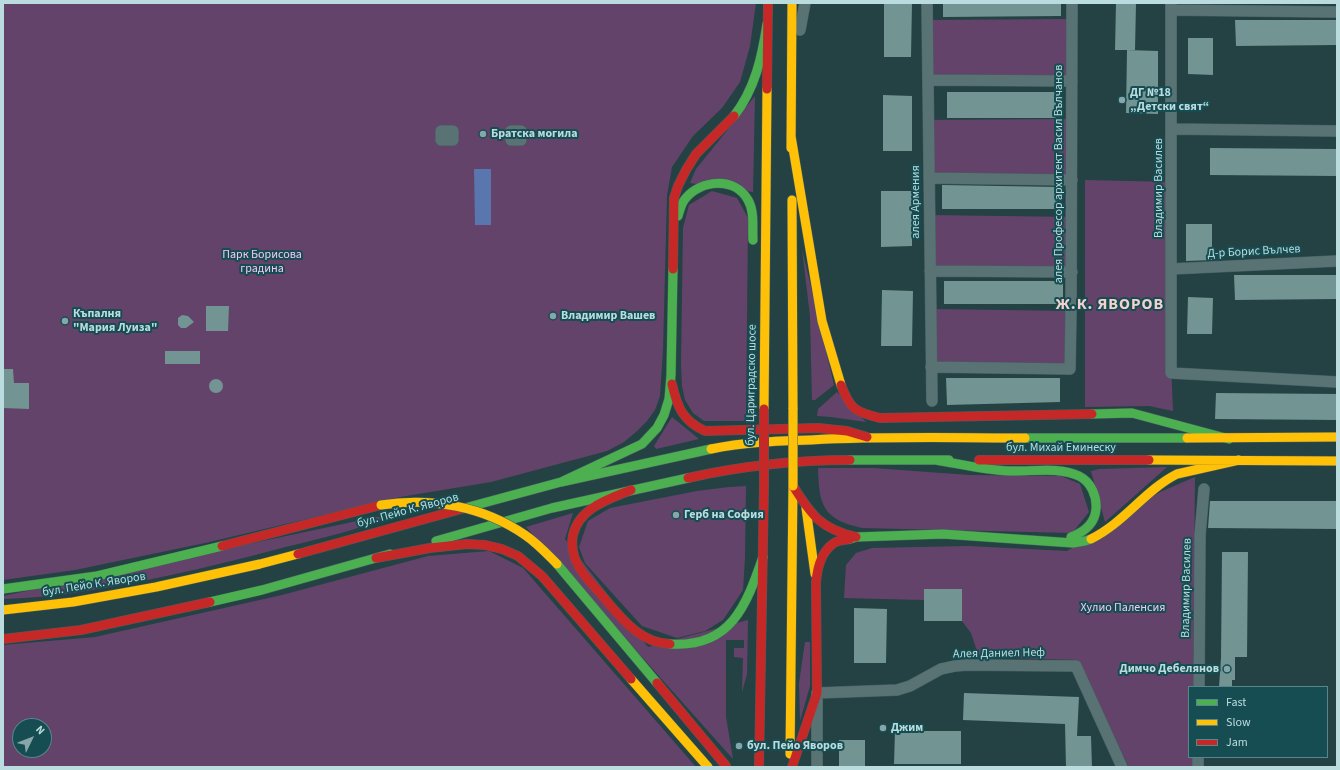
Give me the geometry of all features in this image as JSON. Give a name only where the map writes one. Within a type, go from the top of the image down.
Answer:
[{"type":"main road","name":"бул. Цариградско шосе","points":[[759,767],[764,486],[768,3]]},
{"type":"main road","points":[[791,767],[793,486],[791,136],[792,3]]},
{"type":"main road","points":[[561,482],[642,444],[657,428],[664,415],[669,399],[671,375],[674,198],[681,177],[696,154],[735,116],[744,101],[761,60],[767,24]]},
{"type":"main road","points":[[791,136],[821,315],[843,392],[849,403],[857,411],[867,416],[880,418],[1132,413],[1229,439]]},
{"type":"main road","points":[[673,238],[680,209],[686,197],[702,185],[720,183],[732,186],[739,191],[750,205],[752,215],[753,247]]},
{"type":"main road","points":[[756,262],[766,305]]},
{"type":"main road","points":[[671,375],[676,400],[685,417],[698,428],[705,431],[818,428],[847,432],[867,437]]},
{"type":"main road","name":"бул. Михай Еминеску","points":[[818,439],[867,437],[1229,439],[1337,437]]},
{"type":"main road","name":"бул. Пейо К. Яворов","points":[[3,610],[73,602],[156,587],[260,564],[561,482],[724,446],[746,443],[818,439]]},
{"type":"main road","name":"бул. Михай Еминеску","points":[[631,490],[714,472],[785,462],[833,459],[1337,461]]},
{"type":"main road","points":[[936,460],[1008,471],[1063,472],[1078,475],[1083,478],[1092,489],[1097,504],[1095,518],[1087,528],[1081,532],[1065,539],[1047,542]]},
{"type":"main road","points":[[791,767],[817,693],[817,570],[824,553],[835,542],[857,537],[950,535],[1047,542],[1073,543],[1087,541],[1112,526],[1156,487],[1170,477],[1176,474],[1239,460]]},
{"type":"main road","points":[[793,486],[806,508],[826,527],[843,534],[857,537]]},
{"type":"main road","points":[[631,490],[597,504],[584,514],[574,530],[572,549],[575,561],[582,572],[627,625],[641,636],[655,642],[670,645],[684,645],[709,638],[720,632],[738,617],[747,603],[763,557]]},
{"type":"main road","points":[[3,640],[81,630],[262,590],[552,508],[631,490]]},
{"type":"main road","points":[[3,589],[111,573],[264,536],[382,505],[402,502],[424,502],[478,512],[508,525],[526,535],[558,564],[726,766]]},
{"type":"main road","points":[[806,508],[816,583]]},
{"type":"main road","points":[[376,558],[451,545],[467,544],[489,546],[517,556],[542,576],[708,767]]},
{"type":"street","points":[[792,76],[805,3]]},
{"type":"street","name":"алея Армения","points":[[927,3],[932,401]]},
{"type":"street","name":"алея Професор архитект Васил Вълчанов","points":[[931,368],[1070,369],[1072,272],[1072,3]]},
{"type":"street","points":[[1171,7],[1337,12]]},
{"type":"street","name":"Владимир Василев","points":[[1171,7],[1171,373],[1337,382]]},
{"type":"street","points":[[928,80],[1072,81]]},
{"type":"street","points":[[1172,129],[1337,131]]},
{"type":"street","points":[[929,178],[1072,180]]},
{"type":"street","name":"Д-р Борис Вълчев","points":[[1171,269],[1337,261]]},
{"type":"street","points":[[930,271],[1072,272]]},
{"type":"street","name":"Владимир Василев","points":[[1199,686],[1200,535],[1204,490]]},
{"type":"street","name":"Алея Даниел Неф","points":[[817,693],[897,690],[910,686],[941,669],[954,666],[1076,666],[1122,767]]},
{"type":"street","points":[[817,693],[817,767]]},
{"type":"green space","name":"Парк Борисова градина","points":[[3,3],[756,3],[750,46],[740,82],[722,108],[693,136],[672,167],[667,195],[663,349],[660,396],[655,410],[636,432],[624,442],[607,451],[491,482],[400,497],[205,543],[75,570],[3,580]]},
{"type":"green space","points":[[1072,19],[1072,81],[928,80],[927,20]]},
{"type":"green space","points":[[755,96],[753,192],[690,183],[696,169]]},
{"type":"green space","points":[[1072,119],[1072,180],[929,178],[928,120]]},
{"type":"green space","points":[[1085,180],[1171,182],[1171,362],[1173,411],[1149,406],[1085,407]]},
{"type":"green space","points":[[712,191],[737,198],[748,218],[746,421],[704,421],[693,413],[685,400],[682,386],[683,228],[689,205]]},
{"type":"green space","points":[[929,215],[1072,217],[1072,272],[930,271]]},
{"type":"green space","points":[[802,249],[834,385],[815,400],[812,400],[810,316]]},
{"type":"green space","points":[[930,309],[1071,311],[1070,369],[931,367]]},
{"type":"green space","points":[[837,392],[866,422],[817,416],[818,409]]},
{"type":"green space","points":[[672,417],[699,439],[656,449],[654,446]]},
{"type":"green space","points":[[1167,467],[1105,522],[1091,471],[1099,469]]},
{"type":"green space","points":[[818,468],[873,468],[969,475],[1061,476],[1080,484],[1089,512],[1072,533],[862,528],[839,520],[831,515],[826,509],[820,492]]},
{"type":"green space","name":"Хулио Паленсия","points":[[1195,477],[1193,686],[1188,686],[1188,758],[1192,758],[1192,767],[1129,767],[1077,660],[979,657],[971,633],[962,621],[924,600],[844,598],[846,565],[856,553],[872,548],[968,546],[1067,551],[1160,492]]},
{"type":"green space","points":[[746,486],[743,590],[723,620],[705,631],[677,638],[642,626],[585,563],[579,547],[588,521],[610,508],[697,491]]},
{"type":"green space","points":[[573,513],[565,539],[648,647],[748,620],[747,674],[742,692],[743,658],[734,657],[734,648],[744,648],[744,640],[726,640],[726,717],[733,759],[526,527]]},
{"type":"green space","points":[[390,516],[362,527],[333,535],[171,575],[66,594],[3,599],[3,596],[376,517]]},
{"type":"green space","points":[[489,551],[523,568],[696,767],[3,767],[3,645],[95,637],[282,595],[428,556]]},
{"type":"green space","points":[[805,642],[810,642],[810,686],[800,721],[799,683]]},
{"type":"water","points":[[474,169],[491,169],[491,225],[475,225]]},
{"type":"building","points":[[884,3],[912,3],[911,57],[884,57]]},
{"type":"building","points":[[943,3],[1061,3],[1061,16],[943,17]]},
{"type":"building","points":[[1116,3],[1136,3],[1135,50],[1115,50]]},
{"type":"building","points":[[1235,20],[1337,20],[1337,45],[1236,46]]},
{"type":"building","points":[[1188,38],[1213,38],[1213,75],[1188,74]]},
{"type":"building","points":[[1127,50],[1158,51],[1158,114],[1126,113]]},
{"type":"building","points":[[947,92],[1056,92],[1056,118],[947,118]]},
{"type":"building","points":[[883,95],[912,96],[912,151],[883,151]]},
{"type":"building","points":[[1210,148],[1337,149],[1337,176],[1210,175]]},
{"type":"building","points":[[942,185],[1060,187],[1060,209],[942,209]]},
{"type":"building","points":[[881,191],[912,191],[912,246],[881,247]]},
{"type":"building","points":[[1186,224],[1212,224],[1212,260],[1186,261]]},
{"type":"building","points":[[1234,275],[1337,275],[1337,299],[1235,300]]},
{"type":"building","points":[[944,281],[1063,281],[1063,304],[944,304]]},
{"type":"building","points":[[882,290],[913,291],[912,346],[881,346]]},
{"type":"building","points":[[1188,297],[1213,298],[1212,334],[1187,334]]},
{"type":"building","points":[[206,306],[229,306],[228,331],[206,331]]},
{"type":"building","points":[[182,315],[188,316],[194,322],[186,328],[181,328],[178,325],[178,318]]},
{"type":"building","points":[[165,351],[200,351],[200,364],[165,364]]},
{"type":"building","points":[[3,369],[13,369],[14,383],[29,383],[29,409],[3,408]]},
{"type":"building","points":[[946,378],[1060,378],[1060,402],[947,405]]},
{"type":"building","points":[[216,379],[221,381],[223,386],[221,391],[216,393],[211,391],[209,386],[211,381]]},
{"type":"building","points":[[1216,393],[1337,394],[1337,420],[1215,419]]},
{"type":"building","points":[[1210,501],[1337,501],[1337,529],[1208,528]]},
{"type":"building","points":[[1222,552],[1248,552],[1247,657],[1235,657],[1235,680],[1232,680],[1232,686],[1219,686],[1221,658]]},
{"type":"building","points":[[924,589],[962,589],[962,621],[924,621]]},
{"type":"building","points":[[854,608],[887,609],[886,663],[854,663]]},
{"type":"building","points":[[964,693],[1079,697],[1077,736],[1091,736],[1092,767],[1066,767],[1065,724],[963,720]]},
{"type":"building","points":[[895,731],[961,731],[961,764],[894,764]]},
{"type":"building","points":[[839,740],[865,740],[865,767],[839,767]]},
{"type":"traffic: fast","points":[[734,116],[752,84],[760,60],[767,24]]},
{"type":"traffic: fast","points":[[678,216],[685,199],[692,192],[709,184],[727,184],[735,187],[748,200],[752,210],[753,240]]},
{"type":"traffic: fast","points":[[561,482],[642,444],[657,428],[664,415],[669,399],[671,375],[673,269]]},
{"type":"traffic: fast","points":[[1092,414],[1132,413],[1229,439]]},
{"type":"traffic: fast","points":[[1025,438],[1187,438]]},
{"type":"traffic: fast","points":[[465,508],[561,482],[711,449]]},
{"type":"traffic: fast","points":[[850,460],[949,460]]},
{"type":"traffic: fast","points":[[936,460],[972,467],[1009,471],[1062,471],[1079,476],[1090,486],[1094,494],[1096,509],[1094,519],[1088,527],[1071,537]]},
{"type":"traffic: fast","points":[[436,541],[552,508],[688,478]]},
{"type":"traffic: fast","points":[[850,539],[857,537],[943,534],[1073,543],[1091,539]]},
{"type":"traffic: fast","points":[[3,589],[97,576],[222,546]]},
{"type":"traffic: fast","points":[[210,602],[262,590],[390,554]]},
{"type":"traffic: fast","points":[[670,644],[691,643],[708,639],[722,631],[733,620],[742,607],[750,592],[763,557]]},
{"type":"traffic: fast","points":[[557,564],[657,683]]},
{"type":"traffic: slow","points":[[791,148],[792,3]]},
{"type":"traffic: slow","points":[[764,409],[767,89]]},
{"type":"traffic: slow","points":[[791,136],[822,321],[841,385]]},
{"type":"traffic: slow","points":[[792,200],[793,409]]},
{"type":"traffic: slow","points":[[793,409],[793,486]]},
{"type":"traffic: slow","points":[[1187,438],[1337,437]]},
{"type":"traffic: slow","points":[[711,449],[761,442],[838,439],[1025,438]]},
{"type":"traffic: slow","points":[[1149,460],[1337,461]]},
{"type":"traffic: slow","points":[[1091,539],[1114,524],[1165,481],[1177,474],[1239,460]]},
{"type":"traffic: slow","points":[[790,754],[793,486]]},
{"type":"traffic: slow","points":[[381,505],[418,502],[437,503],[456,506],[492,517],[525,535],[538,545],[557,564]]},
{"type":"traffic: slow","points":[[806,508],[815,574]]},
{"type":"traffic: slow","points":[[3,610],[73,602],[156,587],[298,554]]},
{"type":"traffic: slow","points":[[631,679],[708,767]]},
{"type":"traffic: jam","points":[[767,89],[768,3]]},
{"type":"traffic: jam","points":[[673,269],[674,198],[678,186],[696,154],[734,116]]},
{"type":"traffic: jam","points":[[672,384],[676,400],[686,418],[691,423],[705,431],[818,428],[847,431],[867,437]]},
{"type":"traffic: jam","points":[[841,385],[847,399],[854,408],[865,414],[880,418],[1092,414]]},
{"type":"traffic: jam","points":[[764,409],[764,486]]},
{"type":"traffic: jam","points":[[688,478],[769,464],[850,460]]},
{"type":"traffic: jam","points":[[979,460],[1149,460]]},
{"type":"traffic: jam","points":[[759,767],[764,486]]},
{"type":"traffic: jam","points":[[793,486],[812,513],[825,525],[844,534],[856,537]]},
{"type":"traffic: jam","points":[[631,490],[605,501],[588,511],[576,526],[573,535],[572,547],[574,555],[585,576],[625,622],[641,635],[659,643],[670,644]]},
{"type":"traffic: jam","points":[[222,546],[381,505]]},
{"type":"traffic: jam","points":[[298,554],[465,508]]},
{"type":"traffic: jam","points":[[792,767],[817,693],[817,572],[820,561],[826,551],[837,541],[850,539]]},
{"type":"traffic: jam","points":[[376,558],[430,548],[467,544],[485,545],[502,549],[518,556],[542,576],[631,679]]},
{"type":"traffic: jam","points":[[3,639],[81,630],[210,602]]},
{"type":"traffic: jam","points":[[657,683],[726,766]]},
{"type":"place","name":"ДГ №18 „Детски свят“","points":[[1122,100]]},
{"type":"place","name":"Братска могила","points":[[483,134]]},
{"type":"place","name":"Владимир Вашев","points":[[553,316]]},
{"type":"place","name":"Къпалня \"Мария Луиза\"","points":[[65,321]]},
{"type":"place","name":"Герб на София","points":[[676,515]]},
{"type":"place","name":"Димчо Дебелянов","points":[[1227,669]]},
{"type":"place","name":"Джим","points":[[883,728]]},
{"type":"place","name":"бул. Пейо Яворов","points":[[739,746]]},
{"type":"district","name":"Ж.К. ЯВОРОВ","points":[[1110,305]]}]
